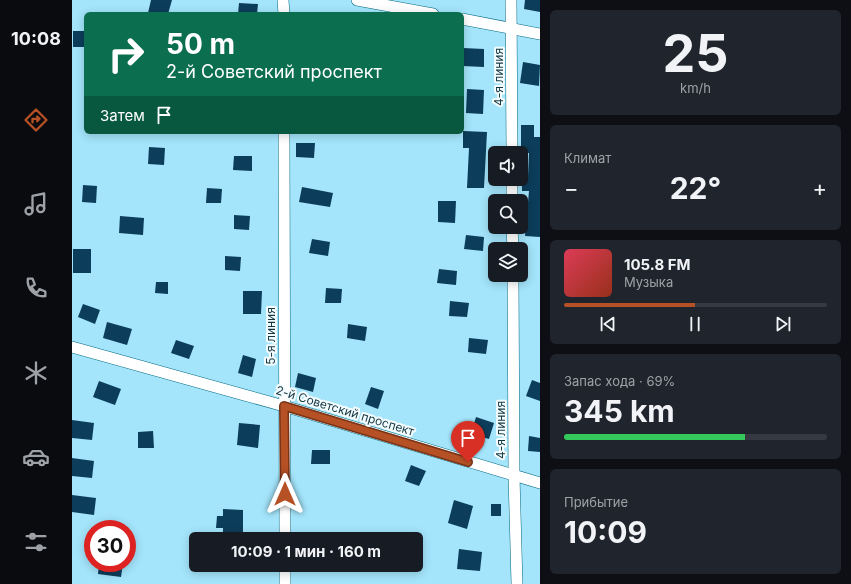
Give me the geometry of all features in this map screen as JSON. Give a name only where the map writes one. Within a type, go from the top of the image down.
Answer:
[{"type":"street","points":[[284,0],[284,12]]},
{"type":"street","points":[[357,0],[422,12]]},
{"type":"street","name":"4-я линия","points":[[511,0],[512,146]]},
{"type":"street","points":[[464,19],[540,34]]},
{"type":"street","name":"5-я линия","points":[[284,134],[285,532]]},
{"type":"street","name":"4-я линия","points":[[513,282],[516,584]]},
{"type":"street","name":"2-й Советский проспект","points":[[72,348],[284,406],[540,483]]},
{"type":"street","points":[[285,572],[285,584]]},
{"type":"building","points":[[151,0],[172,0],[169,12],[148,12]]},
{"type":"building","points":[[525,0],[540,0],[540,12],[524,9]]},
{"type":"building","points":[[239,3],[258,4],[257,12],[238,12]]},
{"type":"building","points":[[73,31],[84,31],[84,47],[73,47]]},
{"type":"building","points":[[464,48],[484,49],[484,67],[464,66]]},
{"type":"building","points":[[523,62],[540,65],[539,86],[520,83]]},
{"type":"building","points":[[467,89],[484,90],[483,114],[466,113]]},
{"type":"building","points":[[521,125],[534,125],[534,137],[540,137],[540,237],[525,236],[525,234],[528,234],[529,191],[522,191],[522,186],[528,186],[529,153],[528,146],[521,146]]},
{"type":"building","points":[[464,131],[487,132],[484,188],[467,188],[469,148],[463,148]]},
{"type":"building","points":[[296,143],[315,143],[314,158],[296,157]]},
{"type":"building","points":[[149,147],[165,148],[164,165],[148,164]]},
{"type":"building","points":[[234,156],[252,156],[252,171],[233,170]]},
{"type":"building","points":[[83,185],[97,186],[96,203],[82,202]]},
{"type":"building","points":[[302,187],[333,193],[330,207],[299,202]]},
{"type":"building","points":[[207,188],[222,189],[221,203],[206,203]]},
{"type":"building","points":[[438,201],[456,201],[455,223],[438,222]]},
{"type":"building","points":[[234,215],[250,216],[249,230],[234,229]]},
{"type":"building","points":[[120,216],[144,218],[143,235],[119,233]]},
{"type":"building","points":[[466,235],[484,237],[483,251],[464,249]]},
{"type":"building","points":[[312,239],[330,242],[328,256],[309,253]]},
{"type":"building","points":[[73,249],[91,249],[91,273],[73,273]]},
{"type":"building","points":[[225,256],[241,257],[240,271],[225,270]]},
{"type":"building","points":[[439,269],[457,271],[456,285],[437,283]]},
{"type":"building","points":[[156,282],[168,282],[168,294],[155,293]]},
{"type":"building","points":[[326,288],[342,289],[341,303],[325,303]]},
{"type":"building","points":[[243,291],[262,291],[261,314],[243,314]]},
{"type":"building","points":[[450,301],[469,303],[467,317],[449,316]]},
{"type":"building","points":[[83,304],[100,310],[95,324],[78,317]]},
{"type":"building","points":[[107,322],[132,329],[127,345],[103,338]]},
{"type":"building","points":[[348,324],[367,327],[365,341],[347,338]]},
{"type":"building","points":[[469,338],[488,340],[486,354],[468,352]]},
{"type":"building","points":[[176,340],[194,346],[189,359],[171,353]]},
{"type":"building","points":[[243,355],[256,359],[252,377],[238,373]]},
{"type":"building","points":[[298,373],[316,378],[313,392],[295,387]]},
{"type":"building","points":[[532,380],[540,383],[540,401],[526,396]]},
{"type":"building","points":[[99,381],[121,389],[115,405],[93,397]]},
{"type":"building","points":[[371,387],[384,391],[378,409],[365,404]]},
{"type":"building","points":[[476,417],[494,423],[489,439],[471,434]]},
{"type":"building","points":[[72,420],[94,423],[92,440],[72,438]]},
{"type":"building","points":[[239,423],[260,425],[258,448],[237,445]]},
{"type":"building","points":[[153,431],[154,448],[138,448],[138,432]]},
{"type":"building","points":[[529,436],[540,438],[540,452],[528,451]]},
{"type":"building","points":[[312,450],[330,450],[330,464],[311,464]]},
{"type":"building","points":[[72,458],[94,461],[92,478],[72,476]]},
{"type":"building","points":[[411,465],[426,471],[419,486],[405,481]]},
{"type":"building","points":[[72,495],[96,498],[94,515],[72,512]]},
{"type":"building","points":[[454,500],[473,506],[467,529],[448,523]]},
{"type":"building","points":[[491,504],[501,504],[501,516],[491,516]]},
{"type":"building","points":[[223,509],[243,510],[243,532],[223,532],[223,528],[216,528],[217,516],[223,516]]},
{"type":"building","points":[[459,549],[482,552],[480,571],[457,569]]},
{"type":"building","points":[[98,572],[122,572],[121,577],[98,574]]},
{"type":"route","points":[[285,494],[284,406],[468,462]]}]
